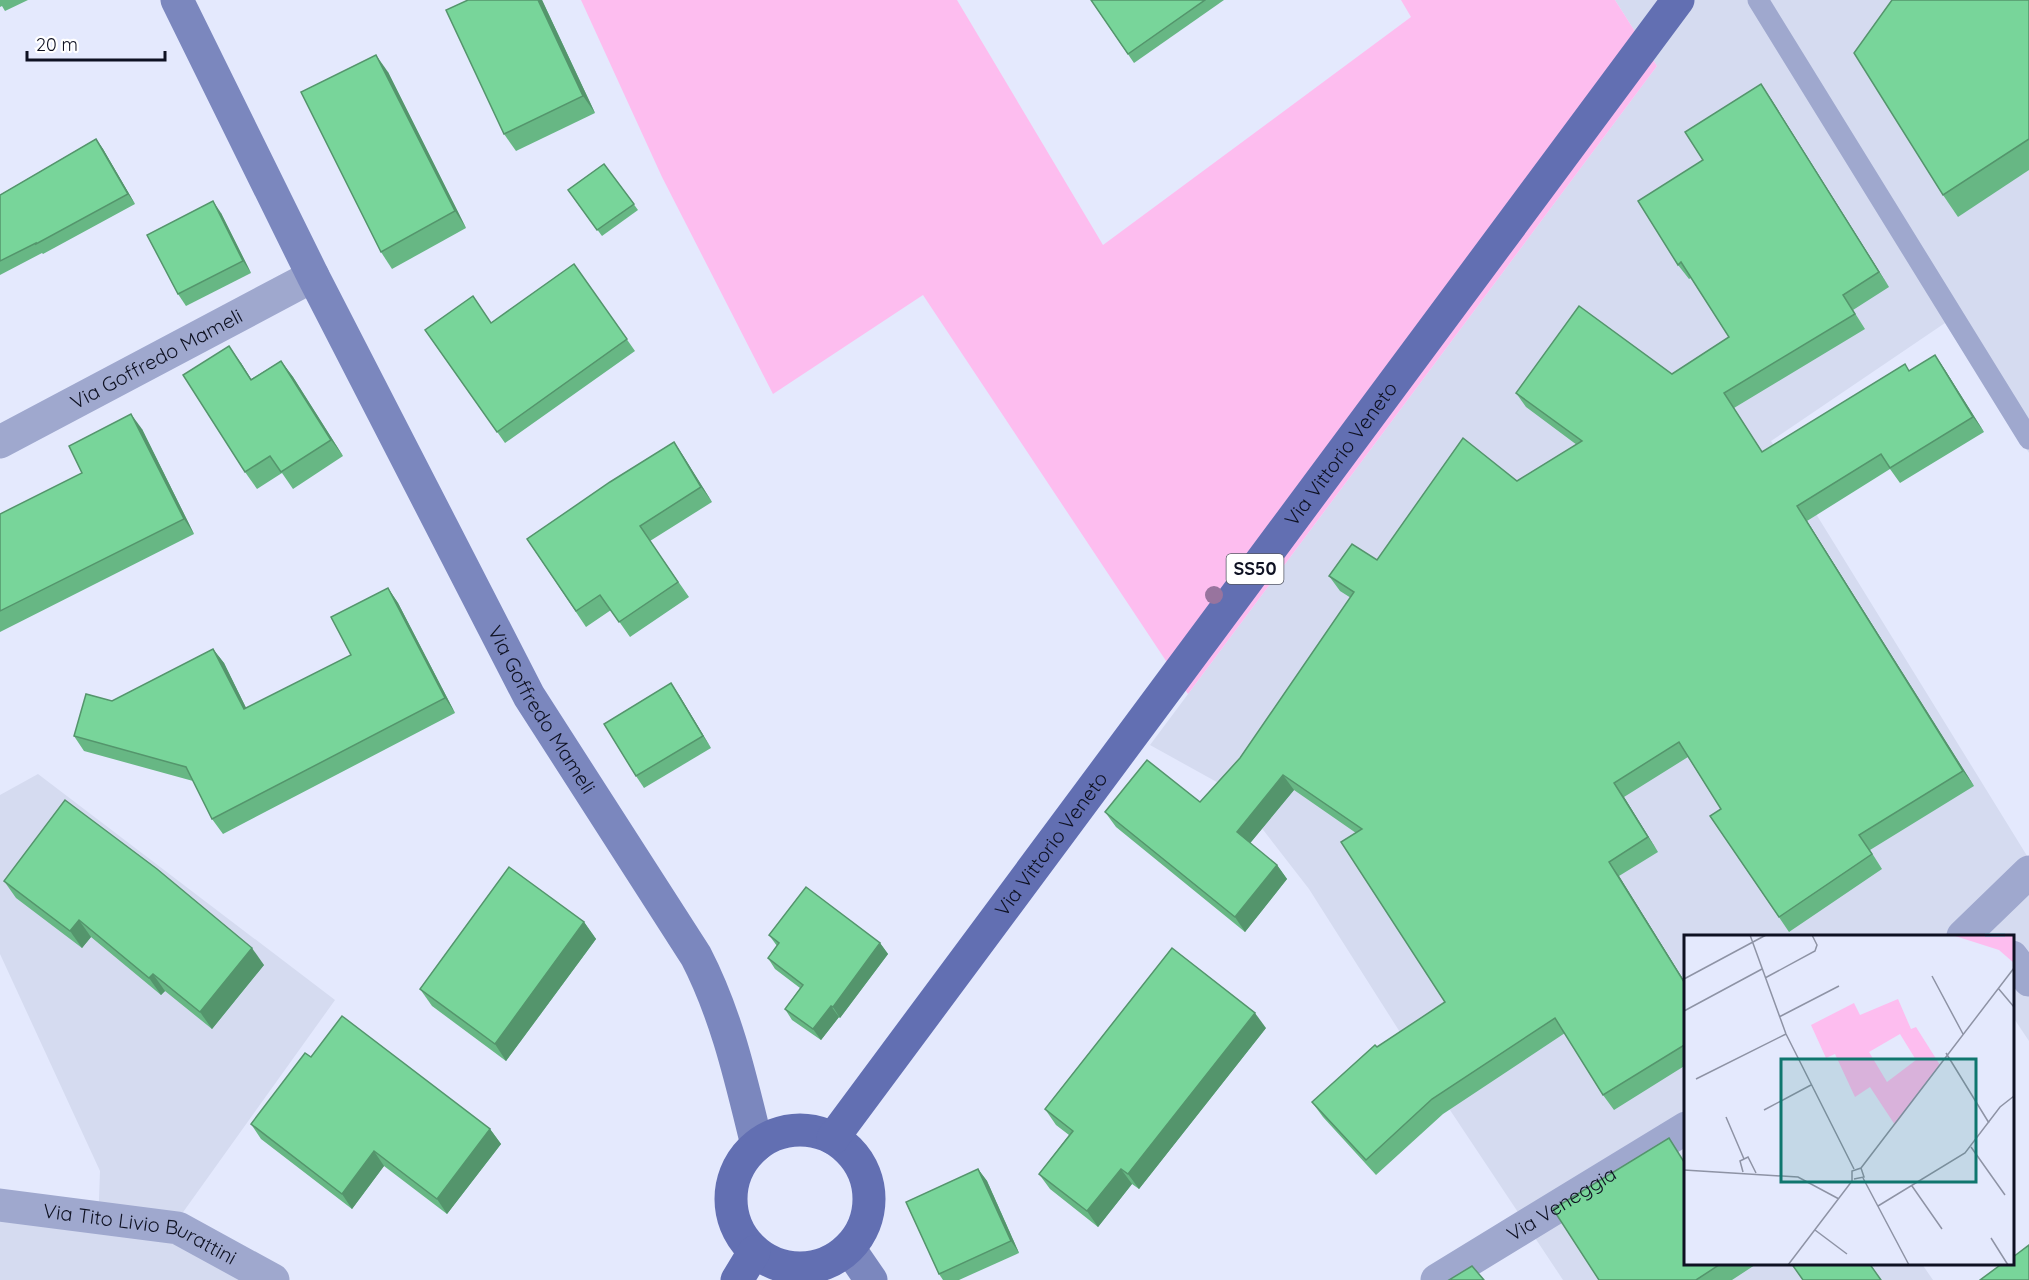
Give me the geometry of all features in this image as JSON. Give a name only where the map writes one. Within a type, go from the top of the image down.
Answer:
[{"type":"main road","name":"Via Vittorio Veneto","points":[[833,1138],[1677,0]]},
{"type":"main road","points":[[807,1131],[833,1138],[850,1151],[862,1168],[868,1189],[868,1210],[862,1230],[849,1248],[828,1263],[802,1269],[777,1265],[754,1252],[736,1227],[730,1197],[738,1168],[757,1144],[781,1132],[807,1131]]},
{"type":"main road","points":[[737,1280],[754,1252]]},
{"type":"street","name":"Via Goffredo Mameli","points":[[177,0],[313,276],[529,696],[696,956],[711,984],[731,1042],[757,1144]]},
{"type":"street","name":"Via Goffredo Mameli","points":[[0,442],[313,276]]},
{"type":"street","points":[[1982,930],[2029,872]]},
{"type":"street","points":[[2014,958],[2029,980]]},
{"type":"street","name":"Via Veneggia","points":[[1437,1280],[1684,1129]]},
{"type":"street","name":"Via Tito Livio Burattini","points":[[0,1205],[178,1228],[273,1280]]},
{"type":"street","points":[[849,1248],[871,1280]]},
{"type":"lane","points":[[1758,0],[2029,439]]},
{"type":"shaded area","points":[[581,0],[957,0],[1103,245],[1411,17],[1401,0],[1615,0],[1657,66],[1188,694],[923,295],[773,394],[662,177]]},
{"type":"shaded area","points":[[1615,0],[2029,0],[2029,453],[1945,323],[1771,441],[2029,859],[2029,1041],[2014,1018],[2014,935],[1684,935],[1684,1265],[1923,1265],[1933,1280],[1563,1280],[1438,1092],[1309,889],[1233,791],[1150,745],[1657,66]]},
{"type":"shaded area","points":[[38,774],[335,1000],[166,1236],[249,1280],[0,1280],[0,1213],[98,1227],[100,1171],[0,954],[0,795]]},
{"type":"building","points":[[468,0],[538,0],[583,96],[504,134],[446,10]]},
{"type":"building","points":[[1091,0],[1205,0],[1128,54]]},
{"type":"building","points":[[1892,0],[2029,0],[2029,139],[1943,195],[1854,53]]},
{"type":"building","points":[[376,55],[455,211],[381,252],[301,92]]},
{"type":"building","points":[[1761,84],[1879,272],[1843,295],[1855,314],[1724,393],[1762,452],[1905,364],[1909,371],[1935,355],[1973,417],[1890,468],[1881,454],[1797,506],[1963,771],[1859,835],[1872,854],[1779,917],[1710,816],[1721,809],[1679,742],[1614,783],[1648,837],[1609,862],[1684,982],[1684,1045],[1603,1095],[1555,1018],[1432,1099],[1366,1160],[1312,1102],[1375,1045],[1377,1047],[1445,1002],[1341,842],[1362,829],[1283,775],[1237,832],[1277,865],[1235,917],[1105,812],[1147,760],[1200,802],[1240,758],[1354,592],[1329,576],[1352,544],[1377,560],[1463,438],[1517,481],[1582,441],[1516,393],[1579,306],[1672,374],[1729,337],[1681,262],[1678,265],[1638,201],[1703,160],[1685,132]]},
{"type":"building","points":[[96,139],[128,194],[0,261],[0,195]]},
{"type":"building","points":[[604,164],[634,204],[597,230],[568,190]]},
{"type":"building","points":[[213,201],[243,261],[178,294],[147,235]]},
{"type":"building","points":[[574,264],[627,339],[497,432],[425,330],[473,296],[491,323]]},
{"type":"building","points":[[229,346],[251,380],[281,361],[331,440],[281,472],[270,456],[245,472],[183,375]]},
{"type":"building","points":[[131,414],[184,519],[0,611],[0,514],[82,473],[69,446]]},
{"type":"building","points":[[674,442],[701,487],[640,526],[678,582],[619,622],[600,595],[576,611],[527,539],[610,482]]},
{"type":"building","points":[[388,588],[445,698],[212,819],[186,767],[74,736],[86,694],[112,701],[213,649],[244,709],[351,655],[331,617]]},
{"type":"building","points":[[671,683],[703,736],[636,776],[604,724]]},
{"type":"building","points":[[65,800],[157,869],[252,948],[200,1012],[153,974],[149,978],[79,920],[70,931],[4,881]]},
{"type":"building","points":[[509,867],[584,922],[495,1044],[420,989]]},
{"type":"building","points":[[806,887],[880,943],[833,1007],[831,1006],[813,1029],[785,1009],[803,985],[768,958],[779,943],[769,935]]},
{"type":"building","points":[[1172,948],[1255,1013],[1128,1174],[1121,1169],[1087,1211],[1039,1174],[1073,1131],[1045,1109]]},
{"type":"building","points":[[342,1016],[490,1129],[437,1199],[374,1151],[342,1194],[251,1124],[305,1053],[311,1057]]},
{"type":"building","points":[[1669,1138],[1684,1162],[1684,1265],[1719,1265],[1696,1280],[1599,1280],[1553,1209]]},
{"type":"building","points":[[978,1169],[1011,1241],[939,1274],[906,1202]]},
{"type":"building","points":[[2029,1245],[2029,1280],[1980,1280],[2000,1265],[2014,1265],[2014,1256]]},
{"type":"building","points":[[1792,1265],[1870,1265],[1881,1280],[1803,1280]]},
{"type":"building","points":[[1472,1266],[1484,1280],[1449,1280]]}]
